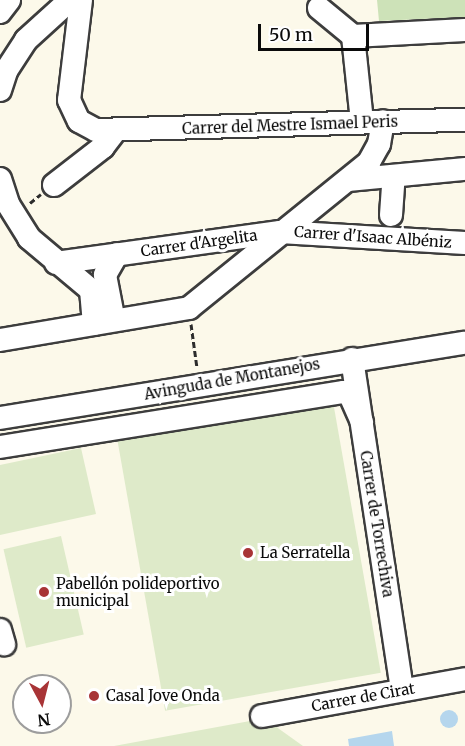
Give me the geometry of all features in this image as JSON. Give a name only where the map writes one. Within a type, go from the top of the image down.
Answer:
[{"type":"street","points":[[0,12],[9,0]]},
{"type":"street","points":[[0,90],[6,71],[26,40],[70,0]]},
{"type":"street","name":"Carrer del Mestre Ismael Peris","points":[[81,0],[68,94],[79,121],[96,130],[465,120]]},
{"type":"street","points":[[319,8],[353,42],[380,34],[465,30]]},
{"type":"street","name":"Carrer d'Argelita","points":[[189,308],[280,232],[348,180],[375,154],[373,121],[353,42]]},
{"type":"street","points":[[54,185],[103,147],[115,131]]},
{"type":"street","points":[[348,180],[465,169]]},
{"type":"street","points":[[391,215],[394,176]]},
{"type":"street","points":[[0,179],[7,208],[36,246],[92,290]]},
{"type":"street","name":"Carrer d'Argelita","points":[[56,262],[280,232]]},
{"type":"street","name":"Carrer d'Isaac Albéniz","points":[[280,232],[465,243]]},
{"type":"street","points":[[94,324],[92,290],[111,255]]},
{"type":"street","points":[[111,255],[105,275],[109,307],[118,320]]},
{"type":"street","points":[[0,340],[189,308]]},
{"type":"street","name":"Avinguda de Montanejos","points":[[0,418],[352,359],[465,343]]},
{"type":"street","name":"Carrer de Torrechiva","points":[[352,359],[402,689]]},
{"type":"street","points":[[0,447],[344,392],[350,395],[362,422]]},
{"type":"street","name":"Carrer de Cirat","points":[[262,716],[465,679]]},
{"type":"path","points":[[7,208],[54,185]]},
{"type":"path","points":[[189,308],[199,385]]},
{"type":"green space","points":[[377,0],[465,0],[465,17],[379,21]]},
{"type":"green space","name":"La Serratella","points":[[332,396],[381,673],[165,711],[116,434]]},
{"type":"green space","points":[[81,448],[96,514],[0,535],[0,465]]},
{"type":"green space","name":"Pabellón polideportivo municipal","points":[[61,536],[84,634],[26,648],[4,549]]},
{"type":"green space","points":[[250,721],[275,726],[303,746],[114,746]]},
{"type":"water","points":[[445,710],[453,710],[458,715],[456,726],[445,728],[440,723],[440,715]]},
{"type":"water","points":[[392,731],[394,746],[349,746],[348,739]]},
{"type":"place","name":"La Serratella","points":[[248,553]]},
{"type":"place","name":"Pabellón polideportivo municipal","points":[[44,592]]},
{"type":"place","name":"Casal Jove Onda","points":[[94,696]]}]
